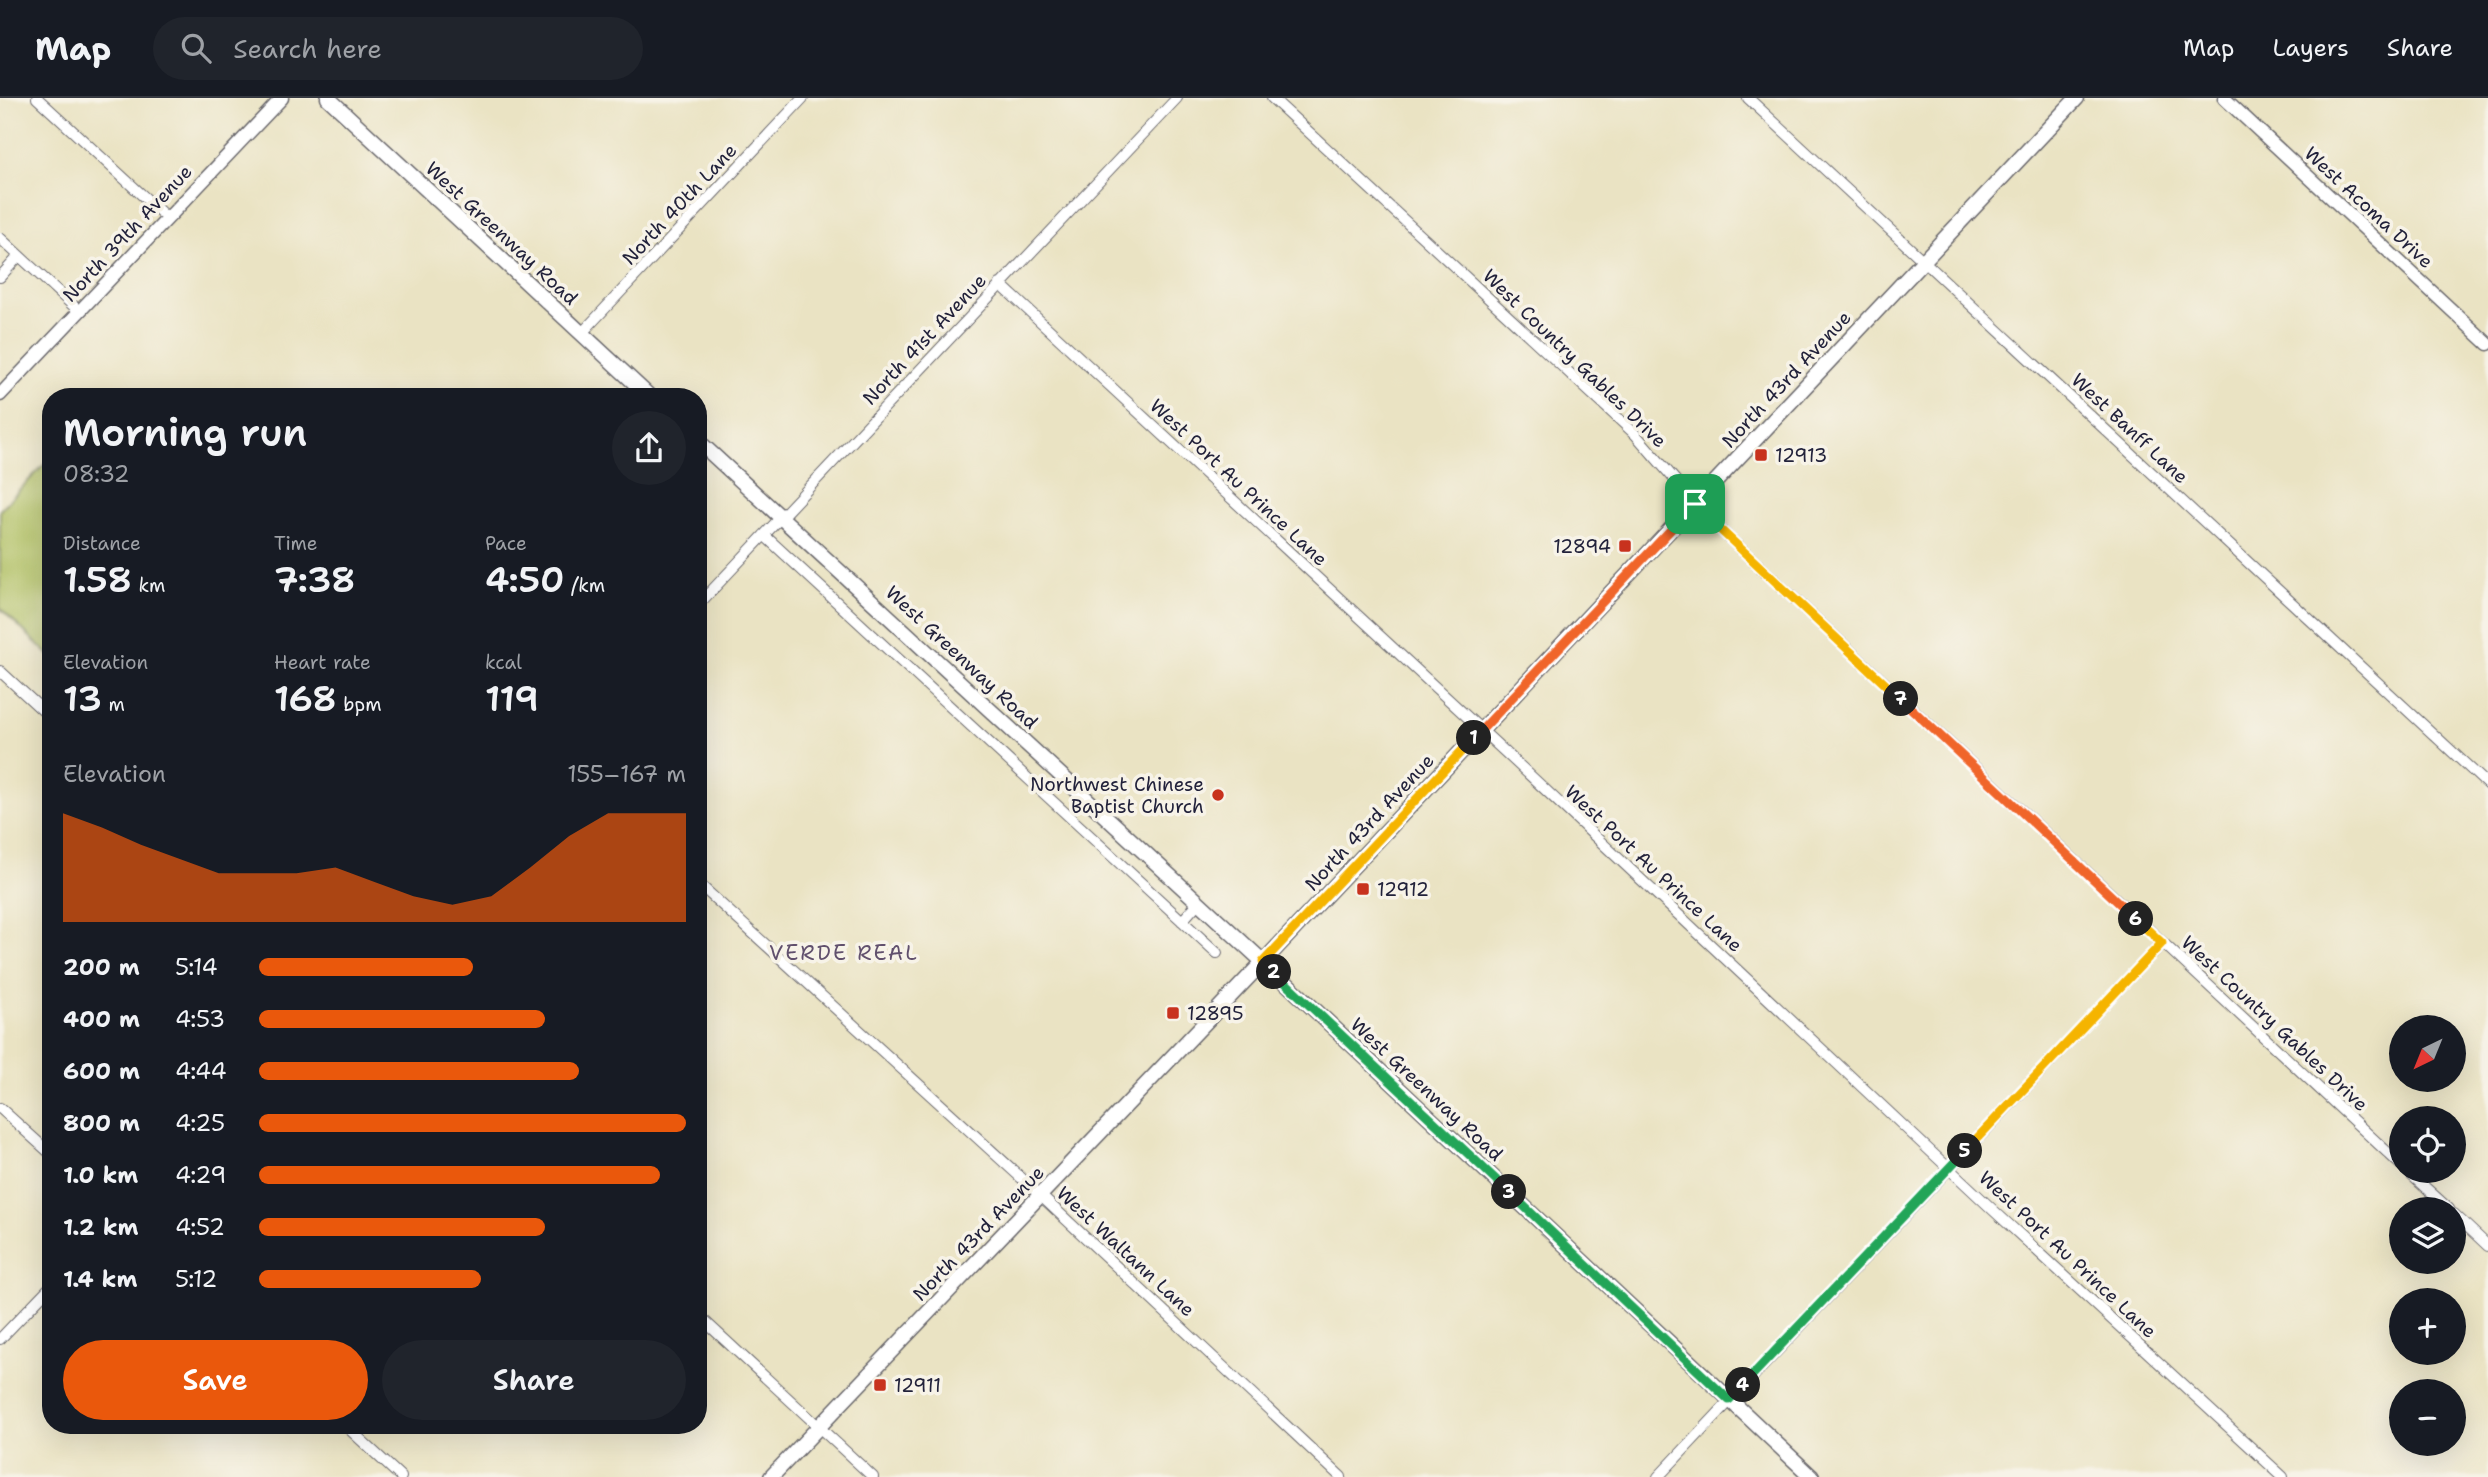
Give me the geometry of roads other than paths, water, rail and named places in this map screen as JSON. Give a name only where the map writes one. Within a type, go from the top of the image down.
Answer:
[{"type":"main road","name":"West Greenway Road","points":[[328,98],[640,388]]},
{"type":"main road","name":"North 43rd Avenue","points":[[771,1477],[1263,962],[2077,98]]},
{"type":"main road","name":"West Greenway Road","points":[[707,449],[1199,902],[1812,1477]]},
{"type":"street","points":[[37,98],[167,218]]},
{"type":"street","name":"North 39th Avenue","points":[[0,395],[282,98]]},
{"type":"street","name":"North 40th Lane","points":[[581,334],[803,98]]},
{"type":"street","name":"North 41st Avenue","points":[[707,595],[1177,98]]},
{"type":"street","name":"West Country Gables Drive","points":[[1272,98],[1604,405],[1635,435],[1710,520],[2389,1154]]},
{"type":"street","name":"West Banff Lane","points":[[1748,98],[2488,785]]},
{"type":"street","name":"West Acoma Drive","points":[[2224,98],[2488,344]]},
{"type":"street","points":[[0,239],[79,311]]},
{"type":"street","points":[[0,277],[19,256]]},
{"type":"street","name":"West Port Au Prince Lane","points":[[1000,284],[1482,730],[1992,1209],[2284,1477]]},
{"type":"street","points":[[764,535],[1217,953]]},
{"type":"street","points":[[0,671],[42,710]]},
{"type":"street","name":"West Waltann Lane","points":[[707,891],[1040,1195],[1341,1477]]},
{"type":"street","points":[[1182,921],[1199,902]]},
{"type":"street","points":[[1658,1477],[2162,943]]},
{"type":"street","points":[[0,1108],[42,1146]]},
{"type":"street","points":[[2420,1183],[2436,1197]]},
{"type":"street","points":[[2466,1225],[2488,1246]]},
{"type":"street","points":[[0,1339],[42,1295]]},
{"type":"street","points":[[707,1323],[873,1477]]},
{"type":"street","points":[[355,1434],[401,1477]]},
{"type":"place","name":"12913","points":[[1761,455]]},
{"type":"place","name":"12894","points":[[1625,546]]},
{"type":"place","name":"Northwest Chinese Baptist Church","points":[[1218,795]]},
{"type":"place","name":"12912","points":[[1363,889]]},
{"type":"place","name":"12895","points":[[1173,1013]]},
{"type":"place","name":"12911","points":[[880,1385]]},
{"type":"district","name":"VERDE REAL","points":[[844,953]]}]
